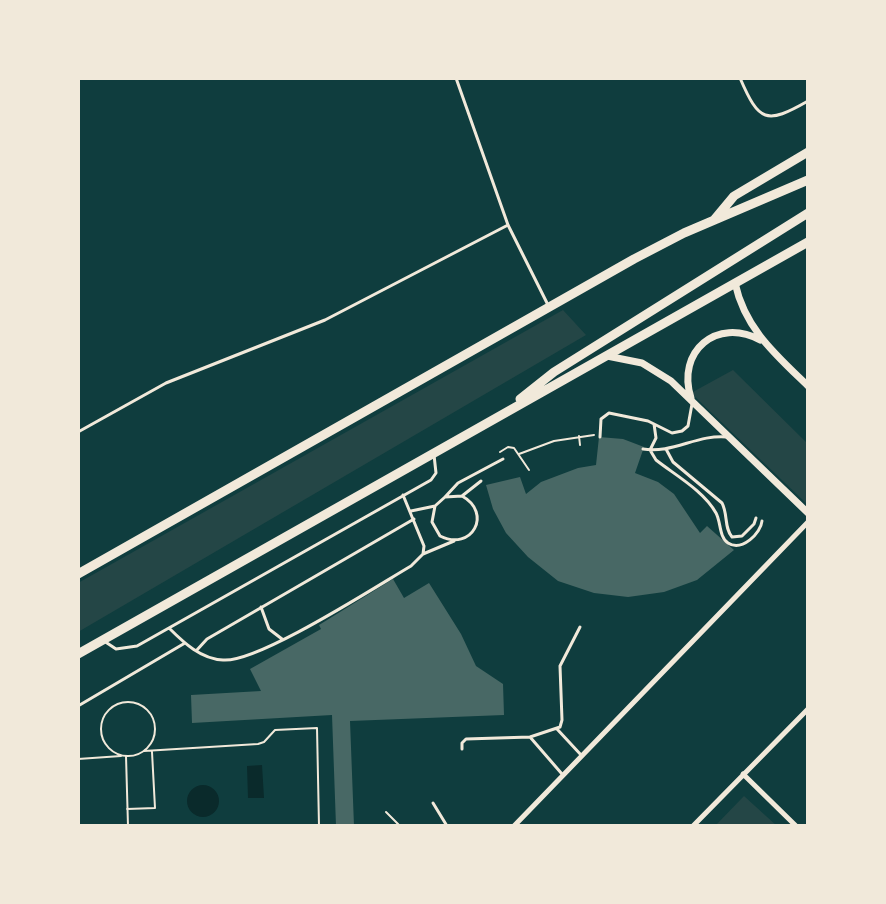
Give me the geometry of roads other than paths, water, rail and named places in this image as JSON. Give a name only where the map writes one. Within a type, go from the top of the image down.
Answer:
[{"type":"highway","points":[[714,220],[734,196],[808,152]]},
{"type":"highway","points":[[78,574],[548,305],[684,233],[808,180]]},
{"type":"highway","points":[[506,410],[554,372],[808,213]]},
{"type":"highway","points":[[78,654],[506,410],[607,356],[808,242]]},
{"type":"street","points":[[735,283],[745,315],[762,341],[808,386]]},
{"type":"street","points":[[692,400],[687,386],[688,370],[693,355],[703,343],[717,335],[732,332],[748,334],[762,341]]},
{"type":"street","points":[[607,356],[628,359],[655,370],[692,400],[808,513]]},
{"type":"street","points":[[514,826],[808,522]]},
{"type":"street","points":[[693,826],[808,709]]},
{"type":"street","points":[[742,774],[796,826]]},
{"type":"lane","points":[[456,78],[508,225],[548,305]]},
{"type":"lane","points":[[740,78],[753,107],[768,117],[780,116],[808,101]]},
{"type":"lane","points":[[78,432],[166,383],[325,320],[508,225]]},
{"type":"lane","points":[[600,436],[601,419],[609,413],[654,424],[672,433],[682,432],[689,421],[692,400]]},
{"type":"lane","points":[[650,450],[656,438],[654,424]]},
{"type":"lane","points":[[644,449],[666,449],[704,437],[730,437]]},
{"type":"lane","points":[[666,449],[673,462],[718,499],[724,508],[728,531],[736,538],[752,527],[756,518]]},
{"type":"lane","points":[[650,450],[656,460],[691,487],[715,511],[724,539],[735,546],[747,542],[761,528],[762,521]]},
{"type":"lane","points":[[103,640],[116,649],[130,649],[403,495],[435,476],[433,452]]},
{"type":"lane","points":[[456,540],[440,536],[435,530],[432,514],[435,506],[458,483],[503,459]]},
{"type":"lane","points":[[445,497],[462,496],[481,481]]},
{"type":"lane","points":[[691,487],[696,481]]},
{"type":"lane","points":[[403,495],[423,538],[423,554]]},
{"type":"lane","points":[[169,628],[196,651],[216,659],[240,659],[282,639],[411,566],[423,554],[470,534],[477,521],[474,506],[462,496]]},
{"type":"lane","points":[[411,511],[435,506]]},
{"type":"lane","points":[[715,511],[724,508]]},
{"type":"lane","points":[[196,651],[207,639],[415,519]]},
{"type":"lane","points":[[261,607],[269,629],[282,639]]},
{"type":"lane","points":[[462,749],[462,743],[466,739],[530,737],[557,729],[562,720],[560,666],[580,627]]},
{"type":"lane","points":[[78,706],[185,643]]},
{"type":"lane","points":[[557,729],[582,756]]},
{"type":"lane","points":[[530,737],[563,775]]},
{"type":"lane","points":[[433,803],[447,826]]}]
